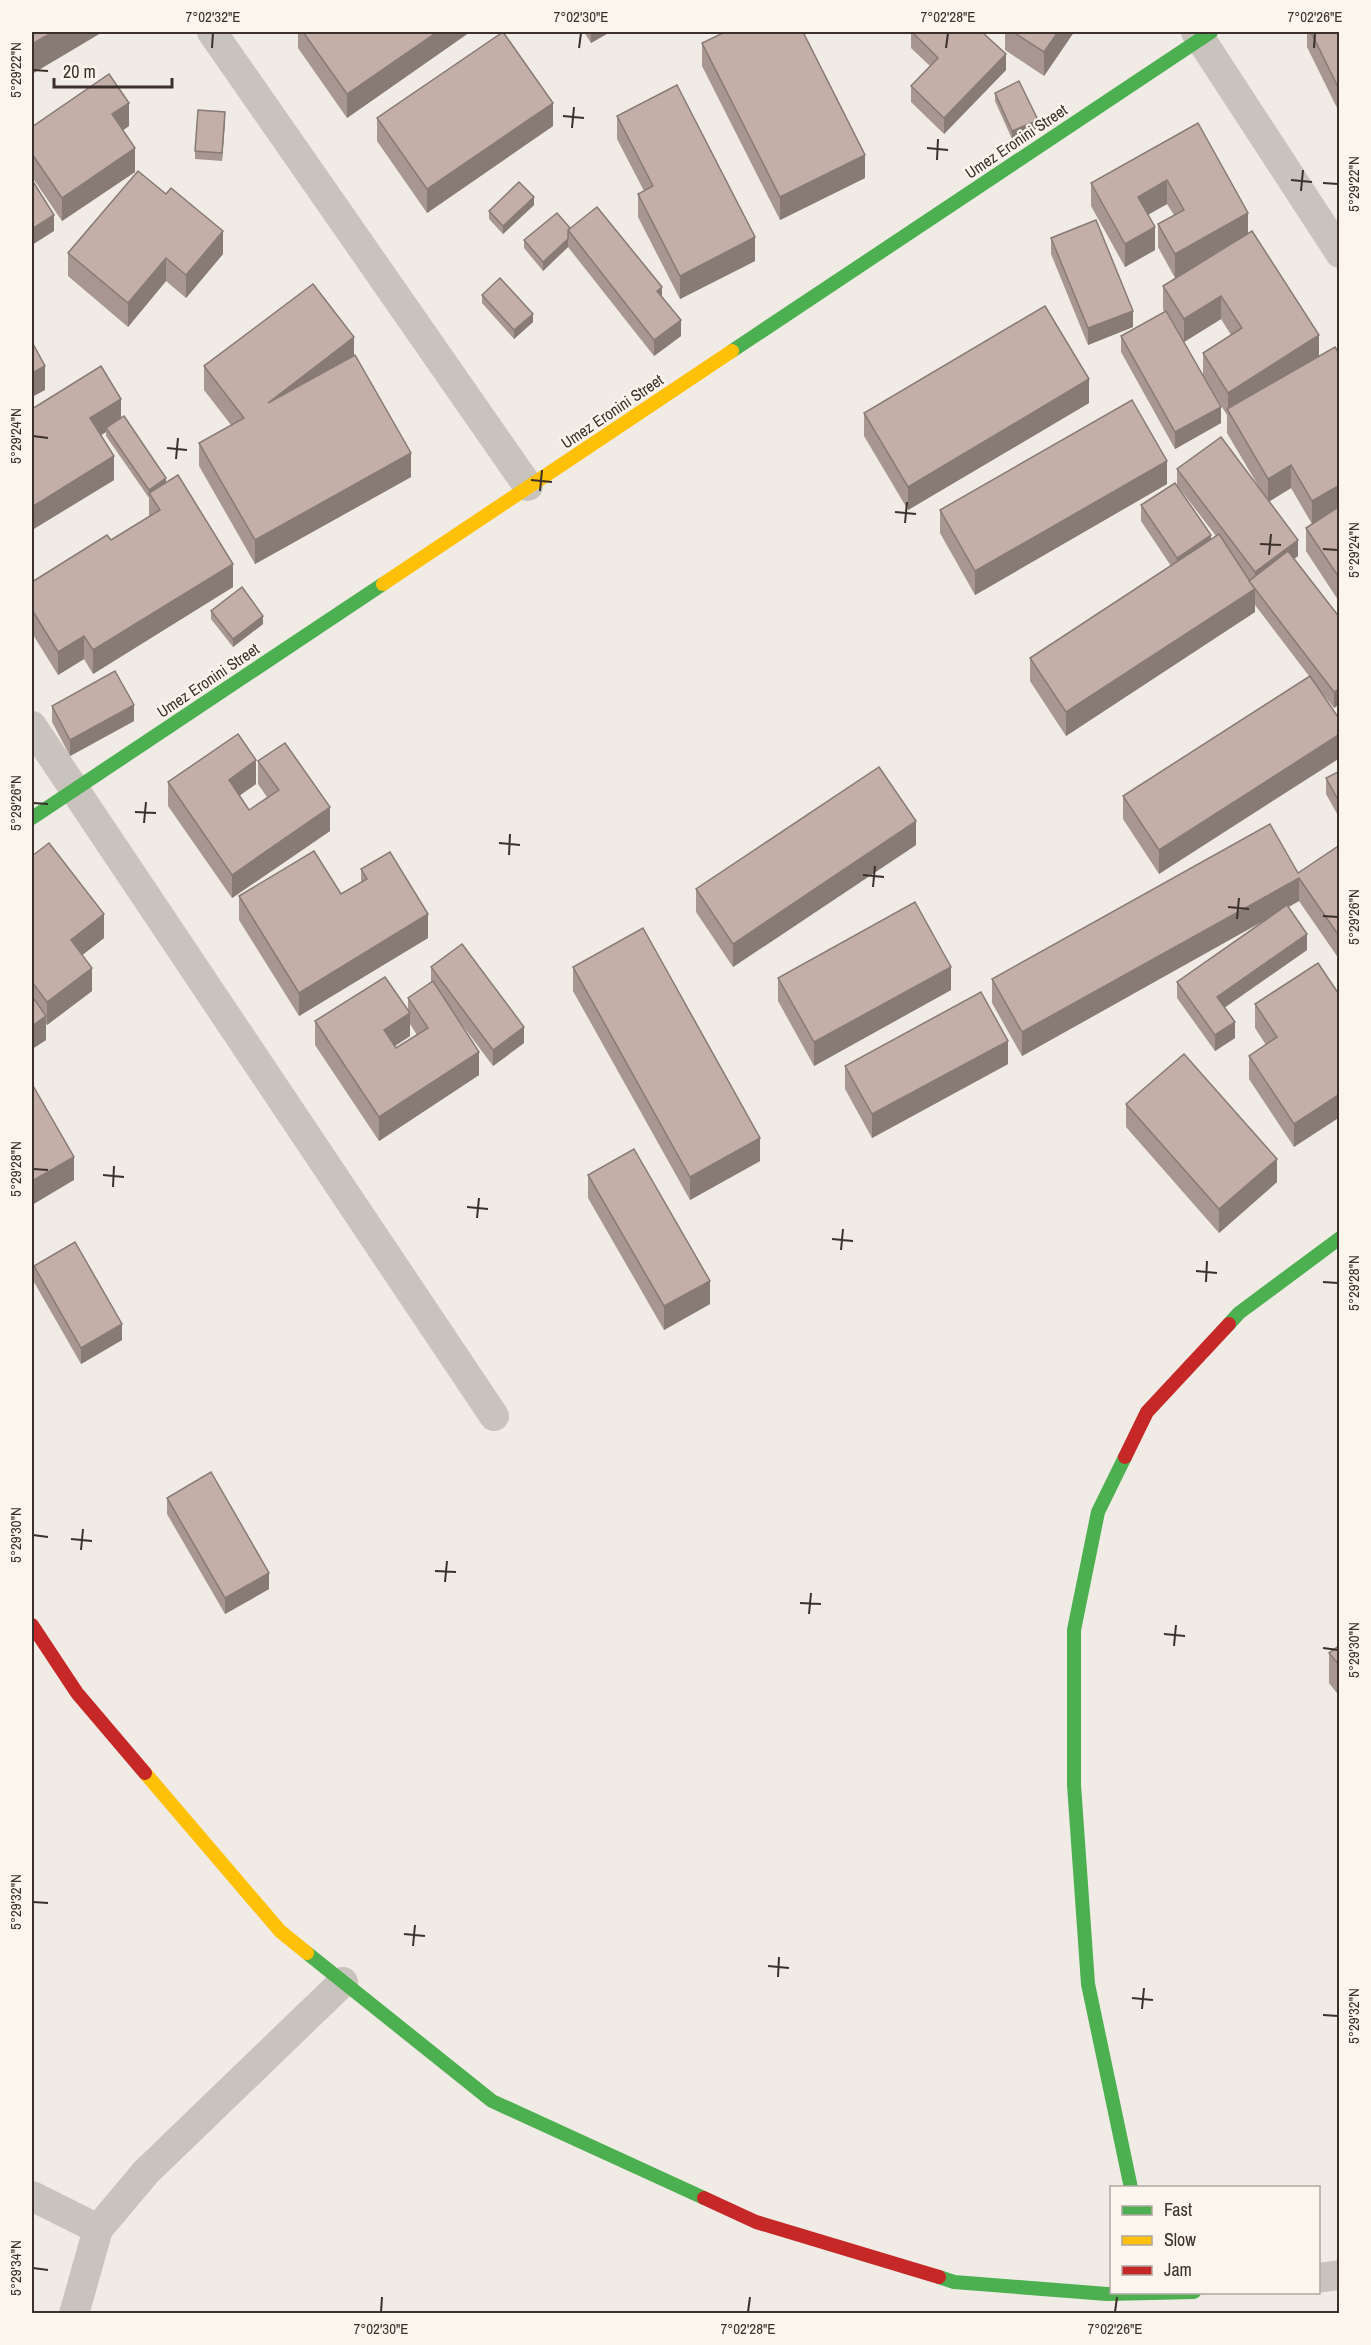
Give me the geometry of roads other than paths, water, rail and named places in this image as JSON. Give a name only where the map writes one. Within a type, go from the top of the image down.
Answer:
[{"type":"street","points":[[212,32],[528,486]]},
{"type":"street","points":[[1202,34],[1340,253]]},
{"type":"street","name":"Umez Eronini Street","points":[[32,818],[1202,34]]},
{"type":"street","points":[[32,726],[494,1416]]},
{"type":"street","points":[[1131,2186],[1088,1984],[1074,1785],[1074,1630],[1098,1512],[1147,1412],[1239,1313],[1340,1238]]},
{"type":"street","points":[[32,1625],[77,1692],[280,1930],[492,2101],[756,2222],[954,2282],[1110,2294]]},
{"type":"street","points":[[74,2313],[98,2229],[146,2172],[343,1982]]},
{"type":"street","points":[[32,2196],[98,2229]]},
{"type":"street","points":[[1320,2278],[1340,2275]]},
{"type":"street","points":[[1152,2313],[1154,2294]]}]
